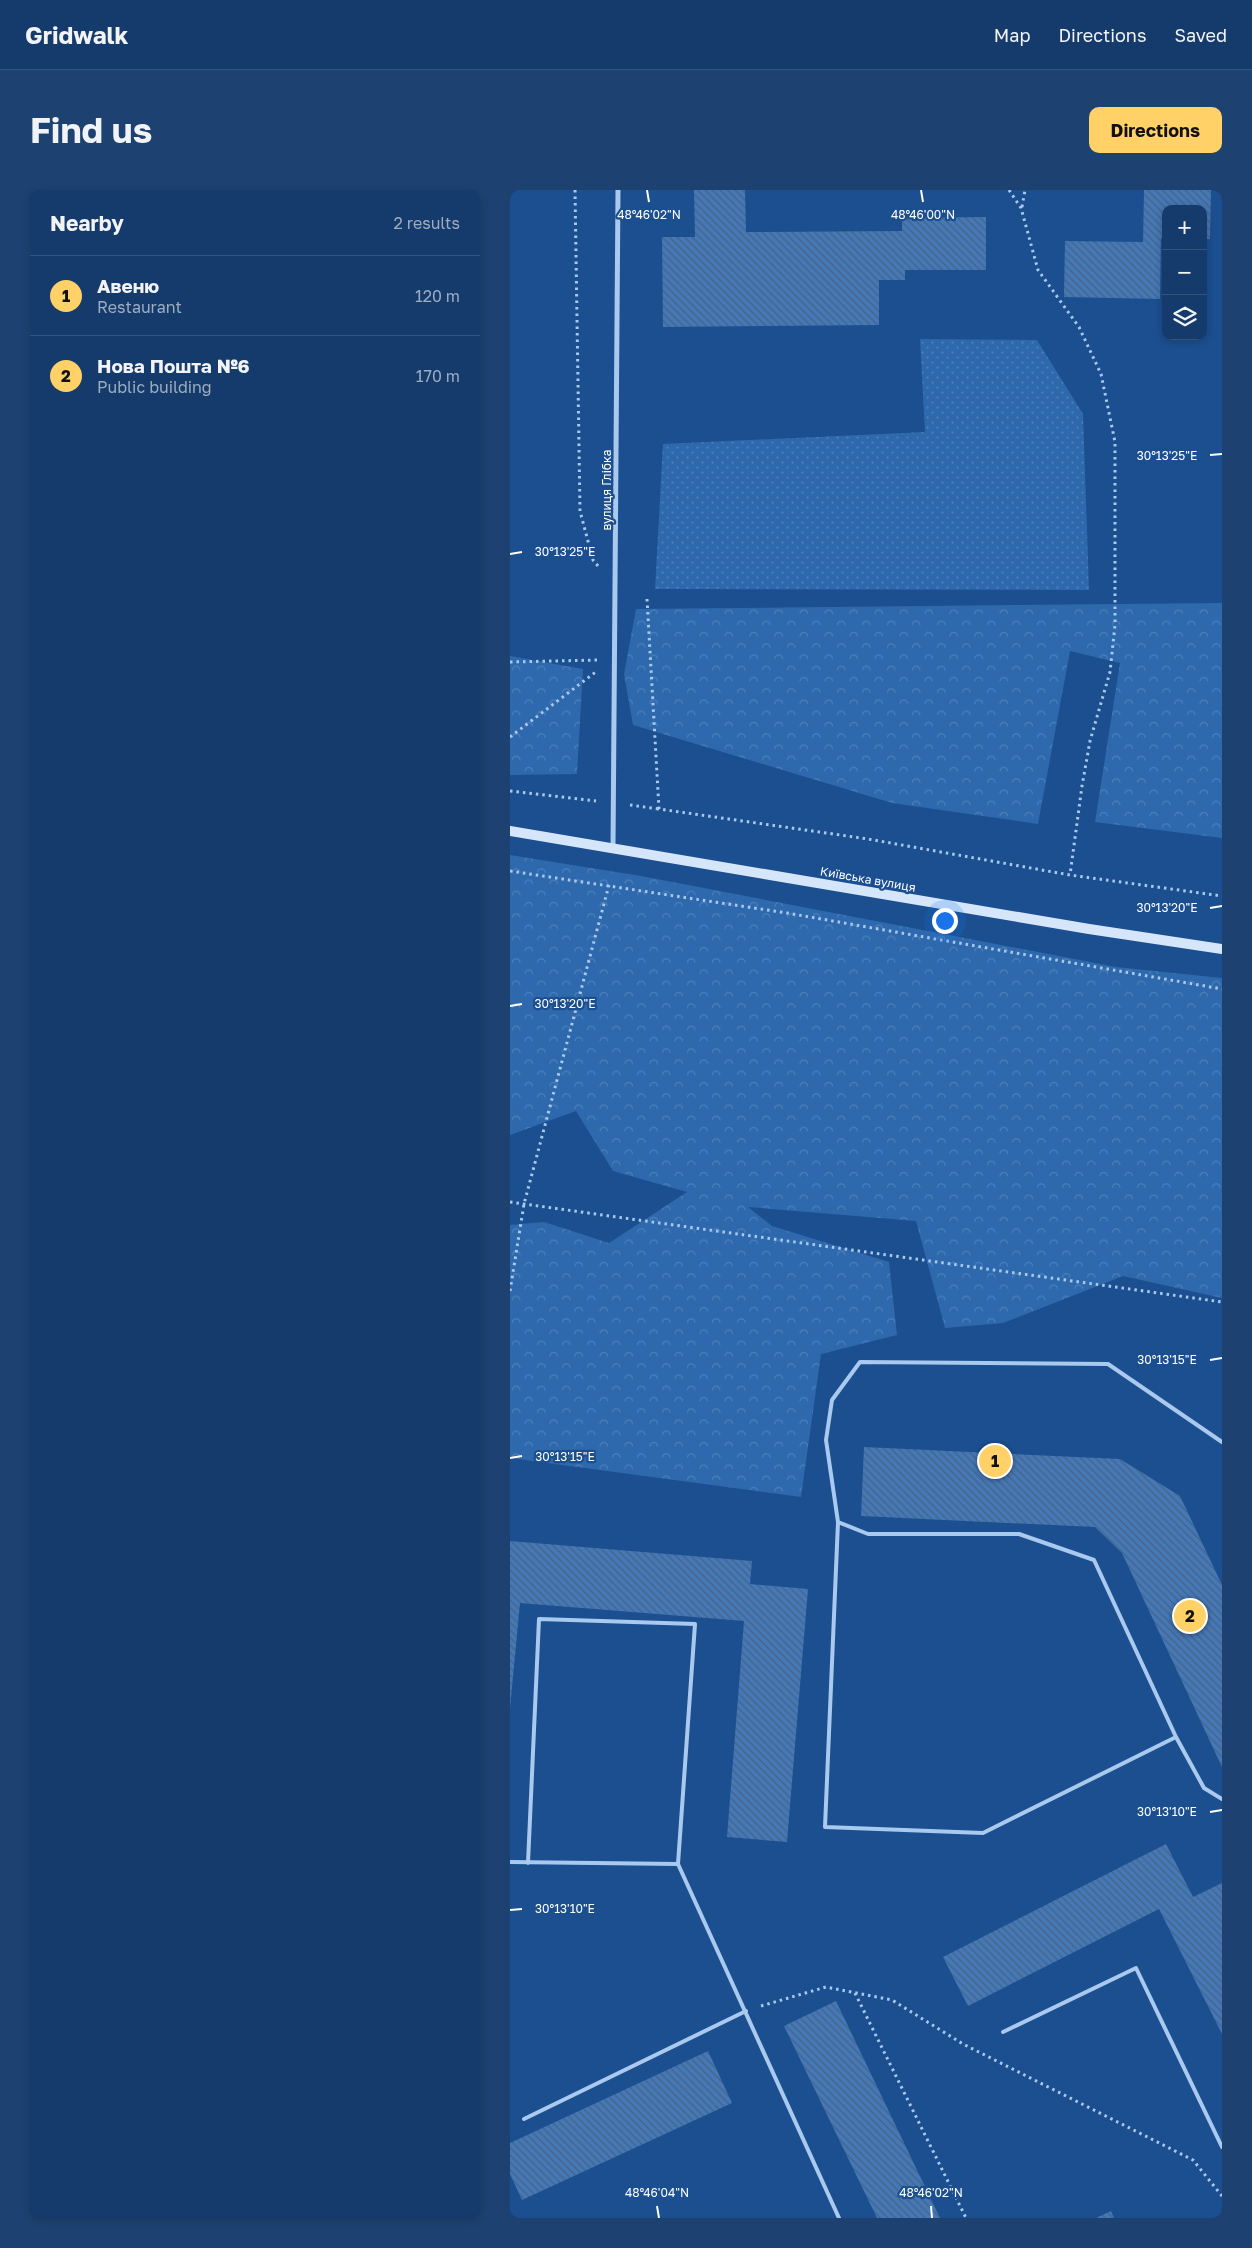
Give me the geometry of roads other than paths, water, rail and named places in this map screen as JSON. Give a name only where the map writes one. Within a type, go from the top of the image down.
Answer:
[{"type":"main road","name":"Київська вулиця","points":[[510,831],[1089,929],[1222,949]]},
{"type":"street","name":"вулиця Глібка","points":[[613,849],[618,190]]},
{"type":"lane","points":[[1176,1737],[983,1833],[826,1827],[838,1522],[826,1440],[832,1400],[860,1362],[1108,1364],[1222,1442]]},
{"type":"lane","points":[[838,1522],[868,1534],[1019,1534],[1094,1560],[1176,1737],[1204,1788],[1222,1799]]},
{"type":"lane","points":[[528,1863],[539,1619],[695,1624],[678,1864],[839,2218]]},
{"type":"lane","points":[[510,1862],[678,1864]]},
{"type":"lane","points":[[1003,2032],[1136,1968],[1222,2147]]},
{"type":"lane","points":[[524,2119],[746,2010]]},
{"type":"place","name":"Авеню","points":[[995,1461]]},
{"type":"place","name":"Нова Пошта №6","points":[[1190,1616]]}]
